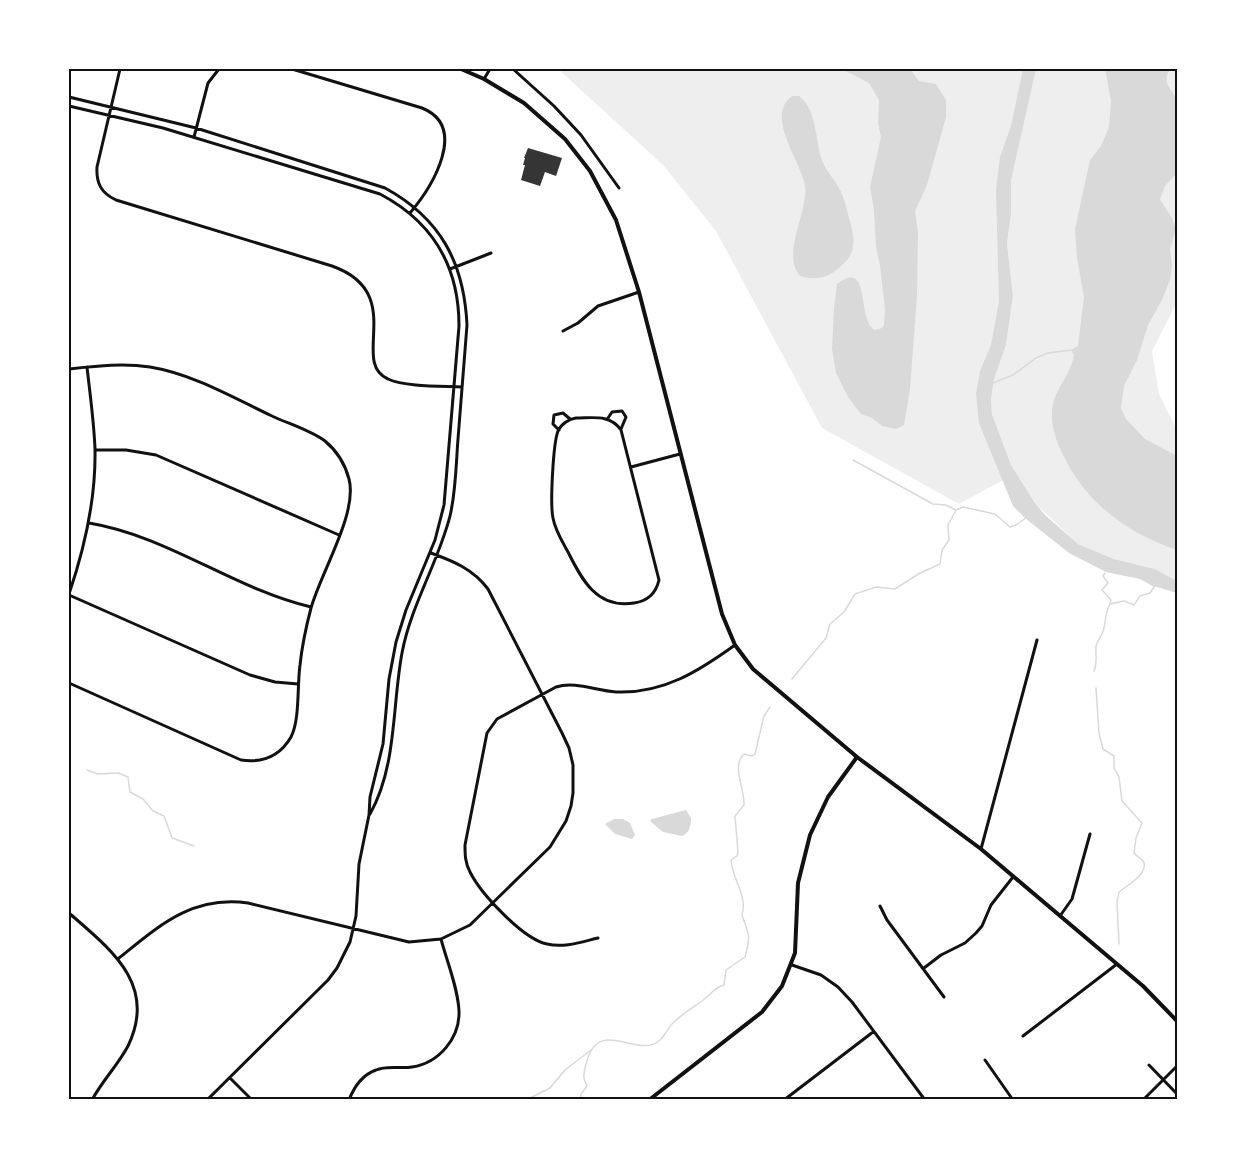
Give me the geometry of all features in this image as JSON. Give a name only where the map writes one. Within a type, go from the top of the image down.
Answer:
[{"type":"main road","points":[[461,69],[484,79],[524,103],[564,139],[590,171],[616,220],[639,292],[722,614],[735,645],[753,669],[857,757],[981,849],[1117,964],[1177,1021]]},
{"type":"main road","points":[[649,1100],[762,1012],[777,995],[792,965],[796,941],[798,883],[808,841],[825,803],[857,757]]},
{"type":"street","points":[[120,69],[96,166],[98,182],[105,194],[116,200],[350,273],[372,298],[375,316],[374,363],[383,376],[399,382],[462,387]]},
{"type":"street","points":[[194,136],[208,83],[219,69]]},
{"type":"street","points":[[292,69],[422,108],[438,118],[445,130],[444,146],[432,182],[410,213]]},
{"type":"street","points":[[484,79],[490,69]]},
{"type":"street","points":[[513,69],[554,106],[581,135],[619,188]]},
{"type":"street","points":[[69,97],[196,128],[373,183],[397,194],[415,207],[441,236],[457,266],[462,281],[466,310],[454,495],[446,530],[411,618],[401,662],[386,770],[378,799],[369,815]]},
{"type":"street","points":[[69,106],[194,136],[368,190],[392,201],[410,213],[436,242],[450,269],[459,314],[445,498],[441,522],[406,610],[392,661],[385,728],[359,864],[354,929],[344,955],[328,980],[207,1100]]},
{"type":"street","points":[[450,269],[490,253]]},
{"type":"street","points":[[563,331],[578,323],[598,306],[639,292]]},
{"type":"street","points":[[69,369],[124,364],[153,368],[187,377],[324,441],[341,460],[350,482],[350,506],[311,607],[298,684],[295,728],[285,746],[270,758],[251,762],[230,756],[69,683]]},
{"type":"street","points":[[87,367],[95,450],[89,523],[69,595],[250,675],[275,682],[298,684]]},
{"type":"street","points":[[608,418],[612,412],[622,411],[626,417],[621,429]]},
{"type":"street","points":[[559,430],[553,424],[554,415],[563,413],[570,419],[608,418],[621,429],[659,579],[656,591],[646,599],[633,603],[616,603],[593,593],[583,580],[554,523],[551,508],[556,438],[559,430],[570,419]]},
{"type":"street","points":[[95,450],[126,450],[156,455],[339,535]]},
{"type":"street","points":[[631,467],[680,454]]},
{"type":"street","points":[[89,523],[127,531],[282,599],[311,607]]},
{"type":"street","points":[[119,958],[175,915],[199,906],[226,902],[248,903],[409,942],[441,939],[470,925],[550,848],[566,822],[571,806],[574,779],[571,756],[543,694],[484,583],[470,570],[430,552]]},
{"type":"street","points":[[981,849],[1037,640]]},
{"type":"street","points":[[598,938],[566,945],[540,942],[520,929],[476,882],[467,865],[465,855],[468,823],[483,742],[487,733],[497,719],[564,684],[615,692],[653,689],[686,677],[735,645]]},
{"type":"street","points":[[392,661],[401,662]]},
{"type":"street","points":[[1060,916],[1072,899],[1090,834]]},
{"type":"street","points":[[924,968],[941,955],[965,943],[976,933],[982,926],[991,905],[1013,876]]},
{"type":"street","points":[[880,906],[887,920],[944,997]]},
{"type":"street","points":[[69,913],[119,958],[134,987],[135,1023],[127,1047],[92,1100]]},
{"type":"street","points":[[349,1100],[359,1082],[372,1072],[378,1069],[406,1068],[423,1064],[440,1054],[451,1041],[458,1022],[458,1004],[441,939]]},
{"type":"street","points":[[1023,1036],[1117,964]]},
{"type":"street","points":[[792,965],[820,975],[838,987],[925,1100]]},
{"type":"street","points":[[784,1100],[874,1031]]},
{"type":"street","points":[[985,1060],[1013,1100]]},
{"type":"street","points":[[1149,1065],[1177,1095]]},
{"type":"street","points":[[1143,1100],[1177,1066]]},
{"type":"street","points":[[230,1078],[252,1100]]},
{"type":"shaded area","points":[[558,69],[1177,69],[1177,302],[1152,351],[1159,394],[1177,430],[1177,581],[1155,569],[1114,559],[1078,544],[1035,503],[1011,465],[992,414],[991,400],[994,379],[1006,345],[1013,296],[1007,243],[1011,214],[1011,189],[1001,323],[986,404],[1005,479],[959,504],[822,428],[716,231],[663,165]]},
{"type":"shaded area","points":[[842,69],[910,69],[919,81],[936,84],[946,100],[946,117],[927,185],[915,211],[918,233],[917,296],[910,389],[904,425],[896,429],[882,426],[872,418],[861,414],[848,397],[836,373],[832,349],[837,284],[848,278],[855,279],[859,284],[869,324],[875,330],[884,325],[885,309],[870,187],[881,137],[878,123],[879,100],[869,83]]},
{"type":"shaded area","points":[[1023,69],[1036,69],[1011,180],[1011,214],[1007,243],[1013,296],[1006,345],[994,379],[992,414],[1011,465],[1045,515],[1078,544],[1114,559],[1155,569],[1177,581],[1177,593],[1154,587],[1140,579],[1106,572],[1069,553],[1025,518],[1013,506],[979,423],[976,394],[980,371],[991,345],[999,301],[996,190],[1000,157],[1011,126]]},
{"type":"shaded area","points":[[1105,69],[1170,69],[1167,84],[1177,103],[1177,173],[1165,186],[1160,199],[1176,229],[1170,248],[1172,266],[1170,280],[1148,325],[1137,360],[1124,386],[1121,408],[1126,419],[1145,439],[1177,456],[1177,550],[1141,535],[1096,502],[1072,472],[1056,439],[1052,422],[1053,402],[1070,369],[1074,355],[1071,350],[1078,346],[1084,297],[1077,258],[1075,229],[1090,160],[1101,146],[1109,127],[1111,101]]},
{"type":"shaded area","points":[[792,96],[799,96],[809,109],[815,125],[822,160],[842,194],[852,231],[852,252],[843,265],[831,274],[818,278],[800,276],[793,257],[805,197],[805,186],[783,127],[784,105]]},
{"type":"shaded area","points":[[686,810],[691,818],[691,824],[682,836],[663,832],[650,821],[652,819]]},
{"type":"shaded area","points":[[614,819],[623,819],[630,823],[635,835],[632,839],[615,834],[605,824]]},
{"type":"building","points":[[528,148],[562,158],[556,176],[545,172],[540,186],[521,180]]},
{"type":"waterway","points":[[993,383],[1013,375],[1036,358],[1048,353],[1071,350]]},
{"type":"waterway","points":[[853,460],[933,504],[946,505],[956,510],[963,507],[995,514],[1010,527],[1026,518]]},
{"type":"waterway","points":[[792,679],[826,638],[830,624],[844,612],[855,594],[876,587],[895,589],[920,573],[940,564],[942,550],[949,540],[948,525],[956,510]]},
{"type":"waterway","points":[[1105,573],[1103,576],[1108,583],[1102,590],[1111,600],[1110,603]]},
{"type":"waterway","points":[[1094,671],[1096,646],[1110,604],[1124,601],[1134,605],[1140,596],[1150,593],[1154,587]]},
{"type":"waterway","points":[[1096,688],[1099,733],[1103,749],[1114,756],[1114,768],[1119,777],[1122,801],[1142,823],[1136,838],[1134,853],[1143,862],[1144,867],[1139,876],[1119,892],[1117,902],[1119,944]]},
{"type":"waterway","points":[[580,1100],[587,1086],[584,1078],[586,1064],[592,1050],[599,1042],[608,1040],[650,1045],[659,1041],[676,1020],[714,990],[724,985],[726,970],[745,957],[748,935],[742,915],[743,901],[731,860],[737,856],[738,852],[735,816],[744,805],[739,765],[744,754],[752,756],[755,754],[764,716],[770,707]]},
{"type":"waterway","points":[[87,770],[98,774],[118,773],[128,777],[130,792],[143,799],[153,811],[164,816],[172,838],[194,846]]},
{"type":"waterway","points":[[526,1100],[550,1088],[565,1070],[591,1050]]}]
